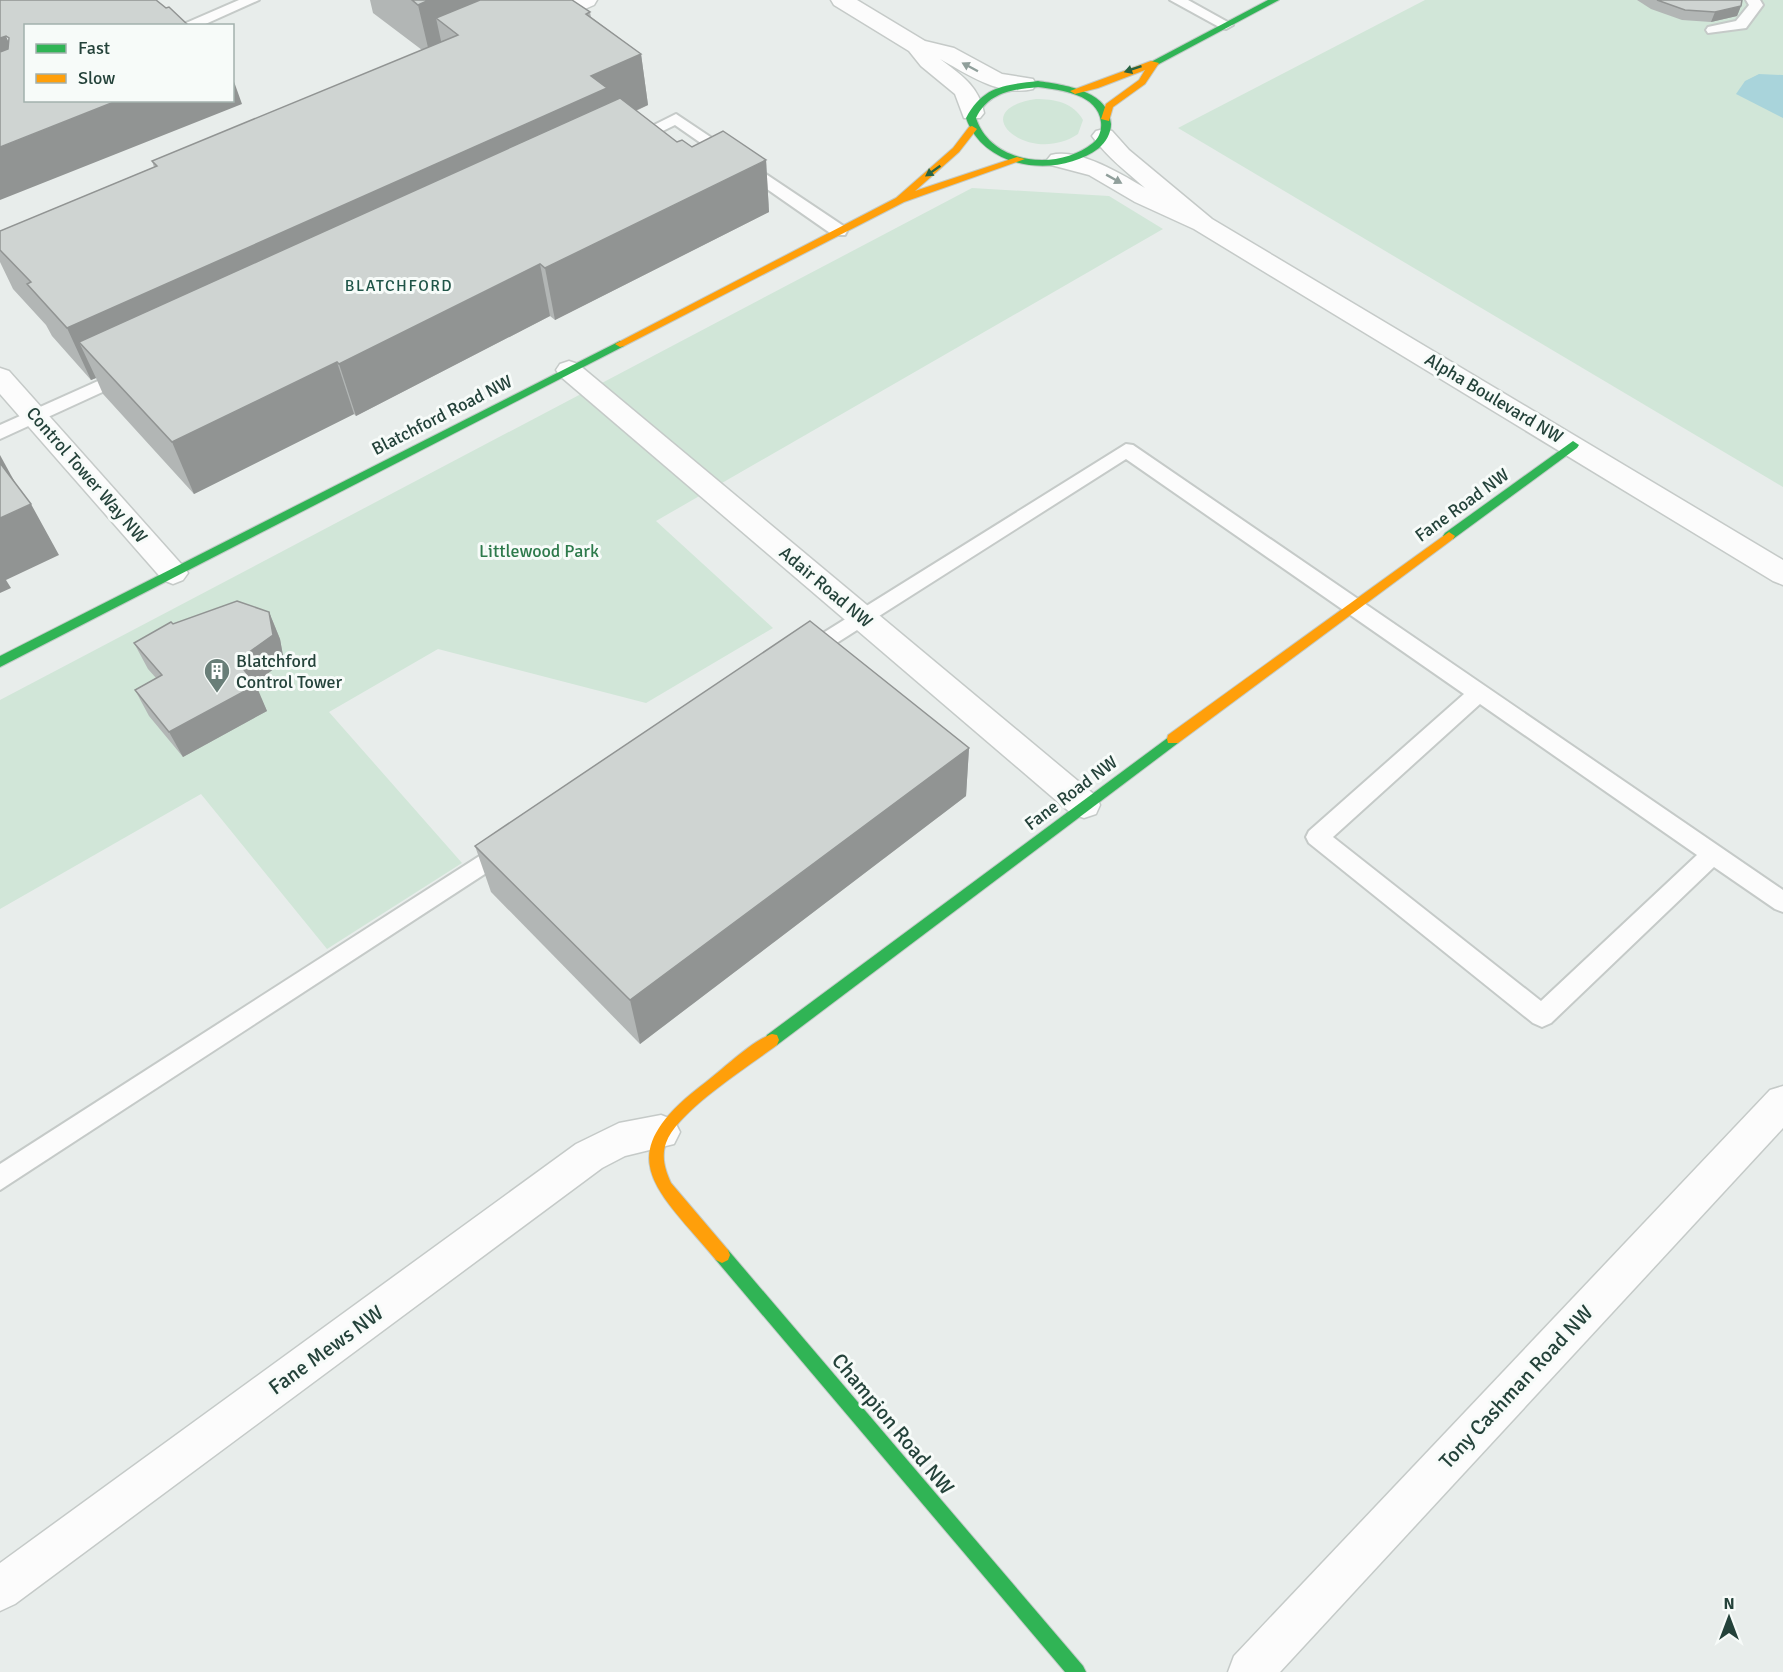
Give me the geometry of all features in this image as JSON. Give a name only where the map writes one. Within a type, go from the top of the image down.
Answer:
[{"type":"street","points":[[522,27],[586,0]]},
{"type":"street","points":[[842,0],[917,46],[946,53],[996,80],[1051,85],[1075,91],[1095,102],[1105,127]]},
{"type":"street","points":[[1075,91],[1090,88],[1125,71],[1154,63],[1275,0]]},
{"type":"street","points":[[917,46],[932,64],[963,87],[970,99],[976,136],[993,150],[1020,159],[1059,160],[1088,150],[1105,127],[1109,106],[1144,82],[1152,73],[1154,63]]},
{"type":"street","points":[[972,121],[976,105],[992,93],[1025,84]]},
{"type":"street","name":"Blatchford Road NW","points":[[900,200],[912,185],[957,152],[972,121]]},
{"type":"street","name":"Alpha Boulevard NW","points":[[1105,127],[1121,155],[1203,224]]},
{"type":"street","name":"Blatchford Road NW","points":[[0,662],[900,200],[927,193],[991,167],[1020,159]]},
{"type":"street","name":"Alpha Boulevard NW","points":[[1059,160],[1097,170],[1144,197],[1203,224],[1573,445],[1783,574]]},
{"type":"street","name":"Adair Road NW","points":[[569,369],[1084,805]]},
{"type":"street","name":"Control Tower Way NW","points":[[0,377],[173,573]]},
{"type":"street","name":"Fane Road NW","points":[[661,1132],[692,1101],[1084,805],[1573,445]]},
{"type":"street","name":"Tony Cashman Road NW","points":[[1250,1672],[1783,1102]]},
{"type":"street","name":"Champion Road NW","points":[[661,1132],[655,1146],[656,1167],[664,1187],[1077,1672]]},
{"type":"street","name":"Fane Mews NW","points":[[0,1589],[589,1156],[619,1140],[661,1132]]},
{"type":"lane","points":[[191,24],[252,0]]},
{"type":"lane","points":[[1177,0],[1226,25]]},
{"type":"lane","points":[[1713,30],[1741,25],[1756,4],[1753,0]]},
{"type":"lane","points":[[611,149],[676,119],[839,231]]},
{"type":"lane","points":[[0,433],[142,367]]},
{"type":"lane","points":[[790,663],[1126,450],[1783,903]]},
{"type":"lane","points":[[1479,693],[1317,837],[1542,1016],[1712,854]]},
{"type":"lane","points":[[0,1178],[525,836]]},
{"type":"green space","points":[[1425,0],[1783,0],[1783,487],[1178,128]]},
{"type":"green space","points":[[1036,99],[1056,101],[1074,109],[1083,120],[1078,134],[1059,142],[1040,144],[1024,140],[1011,133],[1004,124],[1004,114],[1015,105]]},
{"type":"green space","name":"Littlewood Park","points":[[972,188],[1109,196],[1163,229],[656,521],[773,628],[646,703],[438,649],[329,712],[462,863],[327,949],[201,794],[0,909],[0,700]]},
{"type":"water","points":[[1759,74],[1783,75],[1783,118],[1736,94],[1745,81]]},
{"type":"building","points":[[0,0],[156,0],[166,8],[169,7],[187,24],[24,24],[24,102],[114,102],[0,147],[0,52],[8,49],[9,38],[6,36],[0,38]]},
{"type":"building","points":[[412,0],[429,0],[418,5]]},
{"type":"building","points":[[480,0],[572,0],[590,12],[586,14],[641,54],[591,76],[607,88],[67,328],[27,284],[31,282],[0,250],[0,231],[157,166],[152,161],[458,35],[436,18]]},
{"type":"building","points":[[1657,0],[1742,0],[1741,6],[1715,12],[1685,10]]},
{"type":"building","points":[[620,98],[677,142],[682,140],[692,147],[723,131],[766,160],[545,268],[540,264],[339,364],[337,362],[172,442],[79,342]]},
{"type":"building","points":[[0,463],[31,504],[0,518]]},
{"type":"building","points":[[237,601],[269,612],[273,635],[237,661],[256,685],[169,732],[135,690],[162,675],[134,643],[171,622],[173,624]]},
{"type":"building","points":[[810,621],[969,748],[630,1000],[475,846]]},
{"type":"traffic: fast","points":[[1154,63],[1275,0]]},
{"type":"traffic: fast","points":[[1038,84],[1071,90],[1092,99],[1105,114],[1106,125],[1102,139],[1083,153],[1052,162],[1018,160],[988,146],[978,135],[971,118],[982,100],[1007,88],[1038,84]]},
{"type":"traffic: fast","points":[[0,662],[620,344]]},
{"type":"traffic: fast","points":[[1449,536],[1573,445]]},
{"type":"traffic: fast","points":[[772,1040],[1173,739]]},
{"type":"traffic: fast","points":[[722,1255],[1077,1672]]},
{"type":"traffic: slow","points":[[1075,91],[1095,86],[1154,63],[1142,82],[1109,106],[1106,119]]},
{"type":"traffic: slow","points":[[972,129],[956,150],[900,200],[1020,159]]},
{"type":"traffic: slow","points":[[620,344],[900,200]]},
{"type":"traffic: slow","points":[[1173,739],[1449,536]]},
{"type":"traffic: slow","points":[[722,1255],[666,1188],[658,1171],[656,1155],[659,1140],[667,1126],[691,1102],[772,1040]]},
{"type":"place","name":"Blatchford Control Tower","points":[[217,694]]},
{"type":"district","name":"BLATCHFORD","points":[[399,285]]}]
